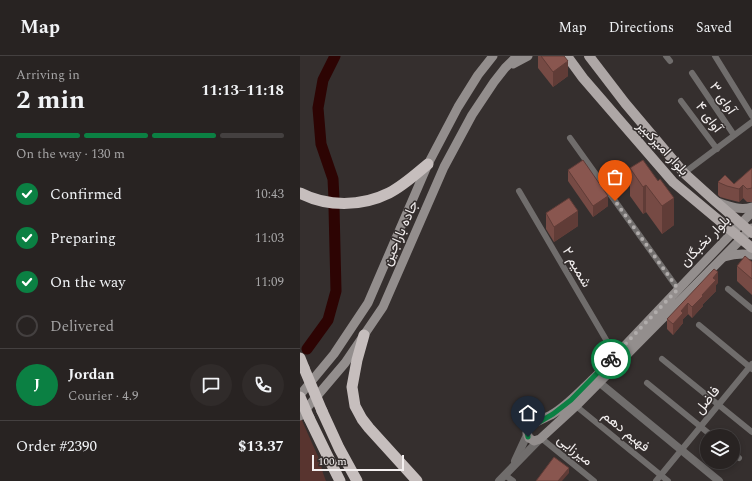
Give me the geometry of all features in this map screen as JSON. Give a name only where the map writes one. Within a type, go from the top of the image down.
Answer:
[{"type":"highway","points":[[300,193],[309,198],[325,202],[347,203],[369,200],[384,195],[396,188],[428,164]]},
{"type":"highway","points":[[364,335],[352,387],[355,406],[369,428],[417,481]]},
{"type":"highway","points":[[302,363],[339,448],[357,481]]},
{"type":"highway","points":[[300,396],[305,417],[327,454],[340,481]]},
{"type":"main road","name":"جاده باراجین","points":[[300,396],[334,354],[368,303],[428,164],[458,107],[492,56]]},
{"type":"main road","name":"جاده باراجین","points":[[305,417],[345,363],[383,307],[451,154],[472,115],[494,82],[517,56]]},
{"type":"main road","points":[[505,68],[528,56]]},
{"type":"main road","name":"بلوار امیرکبیر","points":[[566,56],[592,89],[673,182],[752,248]]},
{"type":"main road","name":"بلوار امیرکبیر","points":[[589,56],[625,103],[684,173],[715,201],[751,230]]},
{"type":"main road","points":[[715,201],[735,208],[742,209],[752,207]]},
{"type":"main road","name":"بلوار نخبگان","points":[[540,438],[576,406],[615,355],[752,212]]},
{"type":"main road","name":"بلوار نخبگان","points":[[527,435],[529,428],[553,414],[596,380],[723,258],[741,238],[751,230]]},
{"type":"main road","points":[[723,258],[734,254],[752,255]]},
{"type":"main road","points":[[527,435],[532,440],[540,438]]},
{"type":"street","points":[[715,56],[752,116]]},
{"type":"street","name":"آوای ۳","points":[[692,73],[734,135]]},
{"type":"street","name":"آوای ۴","points":[[681,101],[717,149]]},
{"type":"street","points":[[684,173],[752,122]]},
{"type":"street","points":[[570,138],[678,289]]},
{"type":"street","name":"شمیم ۲","points":[[519,191],[615,355]]},
{"type":"street","points":[[728,289],[752,309]]},
{"type":"street","points":[[699,325],[751,367]]},
{"type":"street","points":[[662,359],[752,432]]},
{"type":"street","name":"فاضل","points":[[656,481],[751,367]]},
{"type":"street","points":[[596,380],[719,481]]},
{"type":"street","points":[[647,383],[703,429]]},
{"type":"street","name":"فهیم دهم","points":[[576,406],[668,481]]},
{"type":"street","points":[[512,467],[527,435]]},
{"type":"street","points":[[499,481],[540,438]]},
{"type":"street","name":"میرزایی","points":[[540,438],[594,481]]},
{"type":"street","points":[[505,474],[513,481]]},
{"type":"shaded area","points":[[300,416],[320,461],[326,481],[300,481]]},
{"type":"building","points":[[541,56],[564,56],[568,61],[553,72]]},
{"type":"building","points":[[583,160],[608,196],[593,206],[568,170]]},
{"type":"building","points":[[643,160],[658,181],[660,179],[674,198],[662,206],[646,185],[643,187],[630,168]]},
{"type":"building","points":[[752,168],[752,188],[747,189],[743,185],[739,189],[718,182],[725,175],[734,184]]},
{"type":"building","points":[[569,198],[578,211],[554,227],[546,213]]},
{"type":"building","points":[[745,256],[752,262],[752,279],[737,266]]},
{"type":"building","points":[[714,269],[718,272],[713,278],[716,280],[702,295],[703,296],[692,307],[688,303],[681,311],[683,313],[673,324],[667,319]]},
{"type":"building","points":[[554,457],[569,468],[558,481],[536,481]]},
{"type":"waterway","points":[[334,199],[333,179],[321,144],[318,108],[323,80],[335,56]]},
{"type":"waterway","points":[[307,349],[328,320],[336,291],[334,207]]},
{"type":"way so far","points":[[611,359],[678,289],[615,201]]},
{"type":"route","points":[[528,437],[527,431],[530,426],[553,414],[571,400],[611,359]]}]
